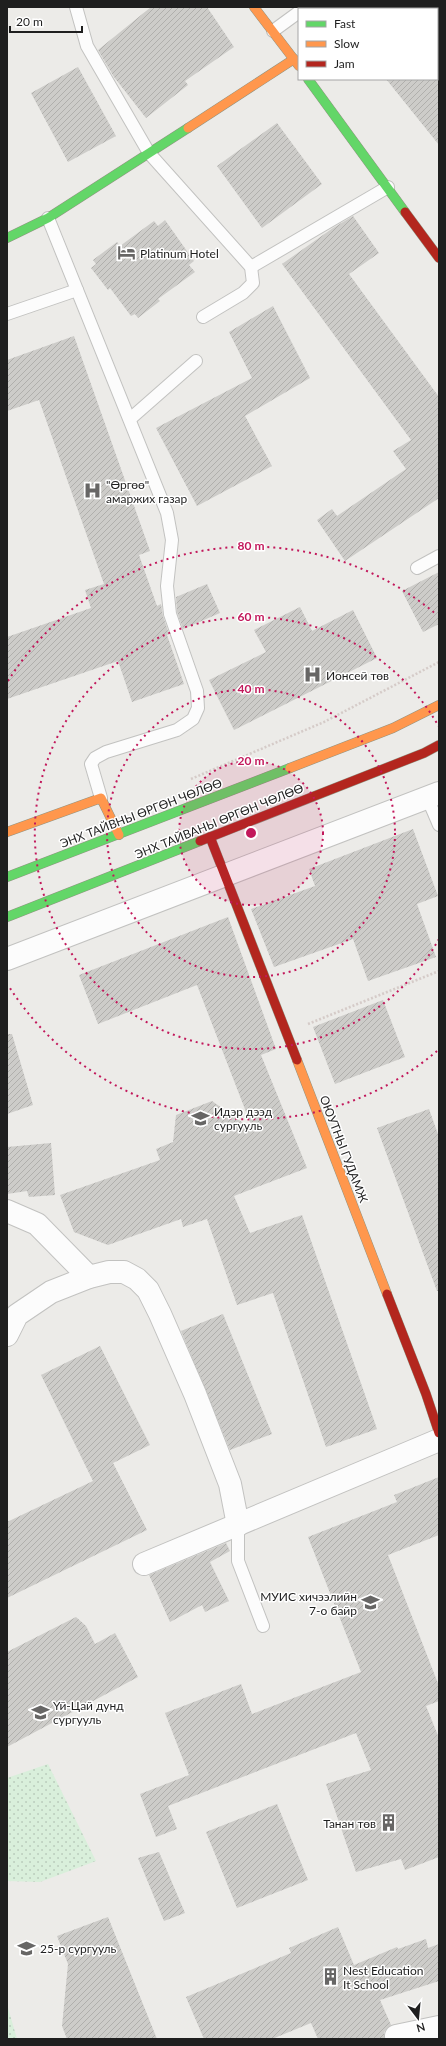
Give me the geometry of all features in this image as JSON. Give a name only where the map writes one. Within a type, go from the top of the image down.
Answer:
[{"type":"main road","points":[[7,238],[48,218],[149,153],[296,63],[254,7]]},
{"type":"main road","points":[[309,80],[439,258]]},
{"type":"main road","name":"ЭНХ ТАЙВНЫ ӨРГӨН ЧӨЛӨӨ","points":[[7,877],[393,728],[439,706]]},
{"type":"main road","name":"ЭНХ ТАЙВАНЫ ӨРГӨН ЧӨЛӨӨ","points":[[7,917],[424,753],[439,745]]},
{"type":"main road","points":[[7,832],[102,798],[119,835]]},
{"type":"main road","name":"ОЮУТНЫ ГУДАМЖ","points":[[210,837],[432,1392],[439,1433]]},
{"type":"street","points":[[7,958],[433,795]]},
{"type":"street","points":[[7,1211],[37,1224],[89,1276]]},
{"type":"street","points":[[7,1335],[17,1315],[51,1292],[89,1276],[124,1272],[137,1278],[148,1290],[195,1394],[230,1484],[238,1525]]},
{"type":"street","points":[[144,1564],[439,1440]]},
{"type":"street","points":[[396,2036],[439,2027]]},
{"type":"lane","points":[[76,7],[87,46],[149,153],[251,267],[253,283],[243,293],[203,317]]},
{"type":"lane","points":[[273,31],[298,13]]},
{"type":"lane","points":[[251,267],[388,187]]},
{"type":"lane","points":[[48,218],[167,512],[172,540],[167,586],[170,614],[197,691],[198,708],[193,719],[177,730],[106,752],[95,758],[91,764],[102,798]]},
{"type":"lane","points":[[7,314],[77,290]]},
{"type":"lane","points":[[130,419],[196,361]]},
{"type":"lane","points":[[417,568],[439,556]]},
{"type":"lane","points":[[433,795],[439,825]]},
{"type":"lane","points":[[238,1525],[238,1561],[263,1626]]},
{"type":"path","points":[[188,780],[324,722],[439,662]]},
{"type":"path","points":[[306,1025],[439,971]]},
{"type":"green space","points":[[48,1764],[96,1861],[40,1882],[7,1881],[7,1778]]},
{"type":"green space","points":[[7,2004],[17,2039],[7,2039]]},
{"type":"building","points":[[151,7],[207,7],[234,47],[185,81],[188,85],[146,118],[114,77],[98,50]]},
{"type":"building","points":[[78,67],[116,136],[68,162],[31,93]]},
{"type":"building","points":[[439,79],[439,145],[387,80]]},
{"type":"building","points":[[277,123],[322,184],[262,228],[217,166]]},
{"type":"building","points":[[353,216],[379,253],[349,274],[439,397],[439,498],[345,561],[317,520],[332,509],[337,516],[406,469],[393,451],[411,440],[282,264],[333,228]]},
{"type":"building","points":[[165,220],[194,261],[189,265],[195,272],[158,299],[160,301],[138,318],[135,314],[131,316],[110,288],[108,290],[91,268],[96,264],[93,260],[117,242],[120,246],[154,221],[158,226]]},
{"type":"building","points":[[273,306],[310,378],[245,416],[272,466],[197,506],[156,428],[252,378],[229,332]]},
{"type":"building","points":[[74,336],[150,551],[139,555],[157,606],[161,604],[169,634],[167,635],[184,684],[132,702],[118,661],[7,699],[7,637],[91,608],[85,590],[104,584],[39,400],[7,411],[7,360]]},
{"type":"building","points":[[439,572],[439,624],[423,632],[402,591]]},
{"type":"building","points":[[207,584],[220,613],[183,629],[177,612],[176,597]]},
{"type":"building","points":[[300,607],[312,631],[353,610],[377,658],[234,730],[209,680],[266,652],[254,630]]},
{"type":"building","points":[[413,829],[438,896],[417,904],[436,957],[368,981],[353,939],[274,967],[251,909],[315,886],[309,869]]},
{"type":"building","points":[[228,917],[276,1049],[261,1055],[307,1168],[234,1196],[250,1233],[302,1215],[377,1429],[326,1447],[273,1293],[237,1305],[207,1219],[183,1227],[181,1219],[108,1245],[74,1232],[60,1195],[160,1160],[156,1149],[173,1142],[176,1115],[212,1101],[253,1130],[197,985],[98,1024],[79,975]]},
{"type":"building","points":[[383,1000],[405,1057],[335,1084],[313,1027]]},
{"type":"building","points":[[7,1034],[12,1034],[33,1105],[7,1114]]},
{"type":"building","points":[[429,1109],[439,1137],[439,1291],[437,1291],[377,1128]]},
{"type":"building","points":[[51,1143],[55,1195],[29,1197],[27,1191],[7,1194],[7,1147]]},
{"type":"building","points":[[223,1314],[272,1434],[230,1450],[181,1331]]},
{"type":"building","points":[[100,1346],[150,1445],[113,1463],[147,1530],[7,1598],[7,1522],[93,1481],[41,1375]]},
{"type":"building","points":[[439,1477],[439,1535],[388,1555],[439,1686],[439,1701],[426,1706],[439,1738],[439,1857],[405,1870],[401,1859],[356,1872],[326,1784],[371,1770],[356,1733],[168,1806],[177,1829],[156,1837],[140,1794],[189,1775],[165,1713],[241,1684],[252,1714],[361,1672],[308,1537],[397,1502],[394,1495]]},
{"type":"building","points":[[226,1543],[230,1551],[210,1562],[229,1601],[205,1612],[202,1605],[170,1622],[149,1575]]},
{"type":"building","name":"Үй-Цай дунд сургууль","points":[[76,1617],[86,1626],[95,1644],[115,1633],[138,1677],[7,1747],[7,1652]]},
{"type":"building","points":[[277,1804],[308,1880],[237,1908],[206,1832]]},
{"type":"building","points":[[159,1852],[185,1913],[164,1921],[138,1858]]},
{"type":"building","points":[[108,1917],[157,2039],[67,2039],[62,2026],[68,1964],[57,1936]]},
{"type":"building","points":[[338,1927],[354,1965],[397,1947],[398,1949],[426,1939],[428,1948],[439,1944],[439,1981],[380,2000],[391,2025],[384,2032],[384,2039],[318,2039],[311,2023],[272,2039],[204,2039],[186,1997],[291,1953],[289,1948]]},
{"type":"traffic: fast","points":[[309,80],[405,212]]},
{"type":"traffic: fast","points":[[7,238],[48,218],[188,128]]},
{"type":"traffic: fast","points":[[7,877],[290,768]]},
{"type":"traffic: fast","points":[[7,917],[200,841]]},
{"type":"traffic: slow","points":[[254,7],[298,65]]},
{"type":"traffic: slow","points":[[188,128],[294,59]]},
{"type":"traffic: slow","points":[[290,768],[393,728],[439,705]]},
{"type":"traffic: slow","points":[[7,832],[101,798],[119,835]]},
{"type":"traffic: slow","points":[[297,1060],[387,1294]]},
{"type":"traffic: jam","points":[[405,212],[439,258]]},
{"type":"traffic: jam","points":[[200,841],[424,753],[439,745]]},
{"type":"traffic: jam","points":[[210,837],[297,1060]]},
{"type":"traffic: jam","points":[[387,1294],[426,1394],[439,1433]]},
{"type":"place","name":"Platinum Hotel","points":[[127,253]]},
{"type":"place","name":"\"Өргөө\" амаржих газар","points":[[93,491]]},
{"type":"place","name":"Ионсей төв","points":[[313,675]]},
{"type":"place","name":"Идэр дээд сургууль","points":[[201,1118]]},
{"type":"place","name":"МУИС хичээлийн 7-о байр","points":[[370,1603]]},
{"type":"place","name":"Үй-Цай дунд сургууль","points":[[40,1712]]},
{"type":"place","name":"Танан төв","points":[[389,1823]]},
{"type":"place","name":"25-р сургууль","points":[[27,1948]]},
{"type":"place","name":"Nest Education It School","points":[[330,1977]]}]
